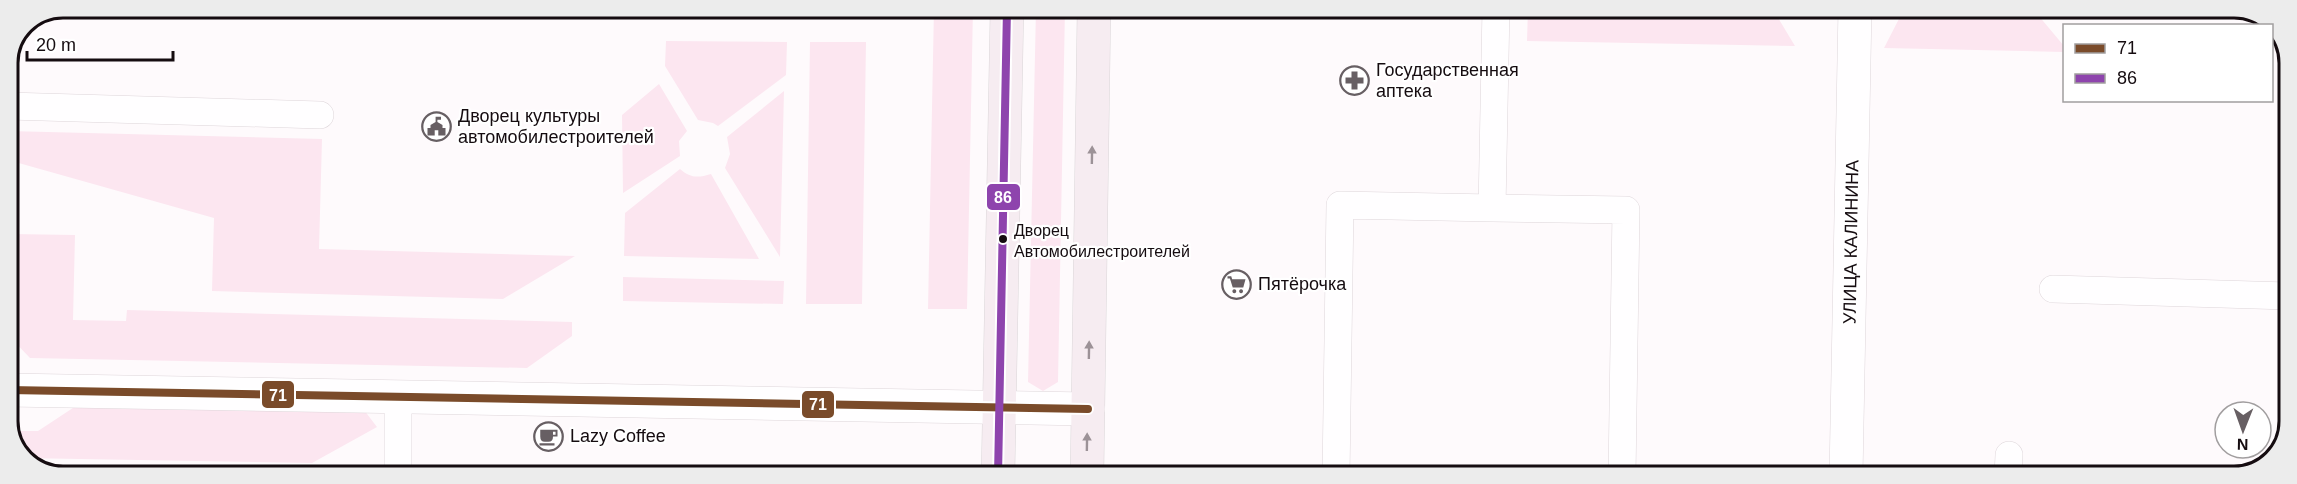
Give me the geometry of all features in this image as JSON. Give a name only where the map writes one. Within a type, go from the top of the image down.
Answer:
[{"type":"main road","points":[[998,466],[1007,18]]},
{"type":"main road","points":[[1087,466],[1094,18]]},
{"type":"street","name":"УЛИЦА КАЛИНИНА","points":[[1846,466],[1856,18]]},
{"type":"street","points":[[18,390],[1088,409]]},
{"type":"lane","points":[[1492,207],[1496,18]]},
{"type":"lane","points":[[18,106],[320,115]]},
{"type":"lane","points":[[1336,466],[1340,205],[1626,210],[1622,466]]},
{"type":"lane","points":[[2053,289],[2279,296]]},
{"type":"lane","points":[[398,396],[398,466]]},
{"type":"shaded area","points":[[934,18],[973,18],[967,309],[928,309]]},
{"type":"shaded area","points":[[1036,18],[1065,18],[1058,382],[1043,391],[1028,382]]},
{"type":"shaded area","points":[[1528,18],[1778,18],[1795,46],[1527,41]]},
{"type":"shaded area","points":[[1899,18],[2041,18],[2063,45],[2063,52],[1884,48]]},
{"type":"shaded area","points":[[666,41],[787,42],[786,75],[718,126],[698,120],[665,66]]},
{"type":"shaded area","points":[[810,42],[866,42],[862,304],[806,304]]},
{"type":"shaded area","points":[[659,84],[687,131],[679,141],[680,156],[623,193],[622,115]]},
{"type":"shaded area","points":[[784,91],[780,257],[725,168],[730,154],[727,137]]},
{"type":"shaded area","points":[[18,131],[322,139],[319,249],[575,256],[503,299],[212,291],[214,218],[18,163]]},
{"type":"shaded area","points":[[680,169],[694,176],[711,174],[759,259],[624,256],[625,213]]},
{"type":"shaded area","points":[[18,234],[75,235],[73,320],[126,321],[127,310],[572,322],[572,336],[527,368],[30,358],[18,345]]},
{"type":"shaded area","points":[[623,277],[784,281],[783,304],[623,301]]},
{"type":"shaded area","points":[[79,404],[364,410],[377,427],[312,463],[38,458],[24,444],[20,431],[38,431]]},
{"type":"transit line","name":"86","points":[[998,466],[1007,18]]},
{"type":"transit line","name":"71","points":[[18,390],[1088,409]]},
{"type":"place","name":"Государственная аптека","points":[[1355,80]]},
{"type":"place","name":"Дворец культуры автомобилестроителей","points":[[437,126]]},
{"type":"place","name":"Дворец Автомобилестроителей","points":[[1003,239]]},
{"type":"place","name":"Пятёрочка","points":[[1237,284]]},
{"type":"place","name":"Lazy Coffee","points":[[549,436]]}]
